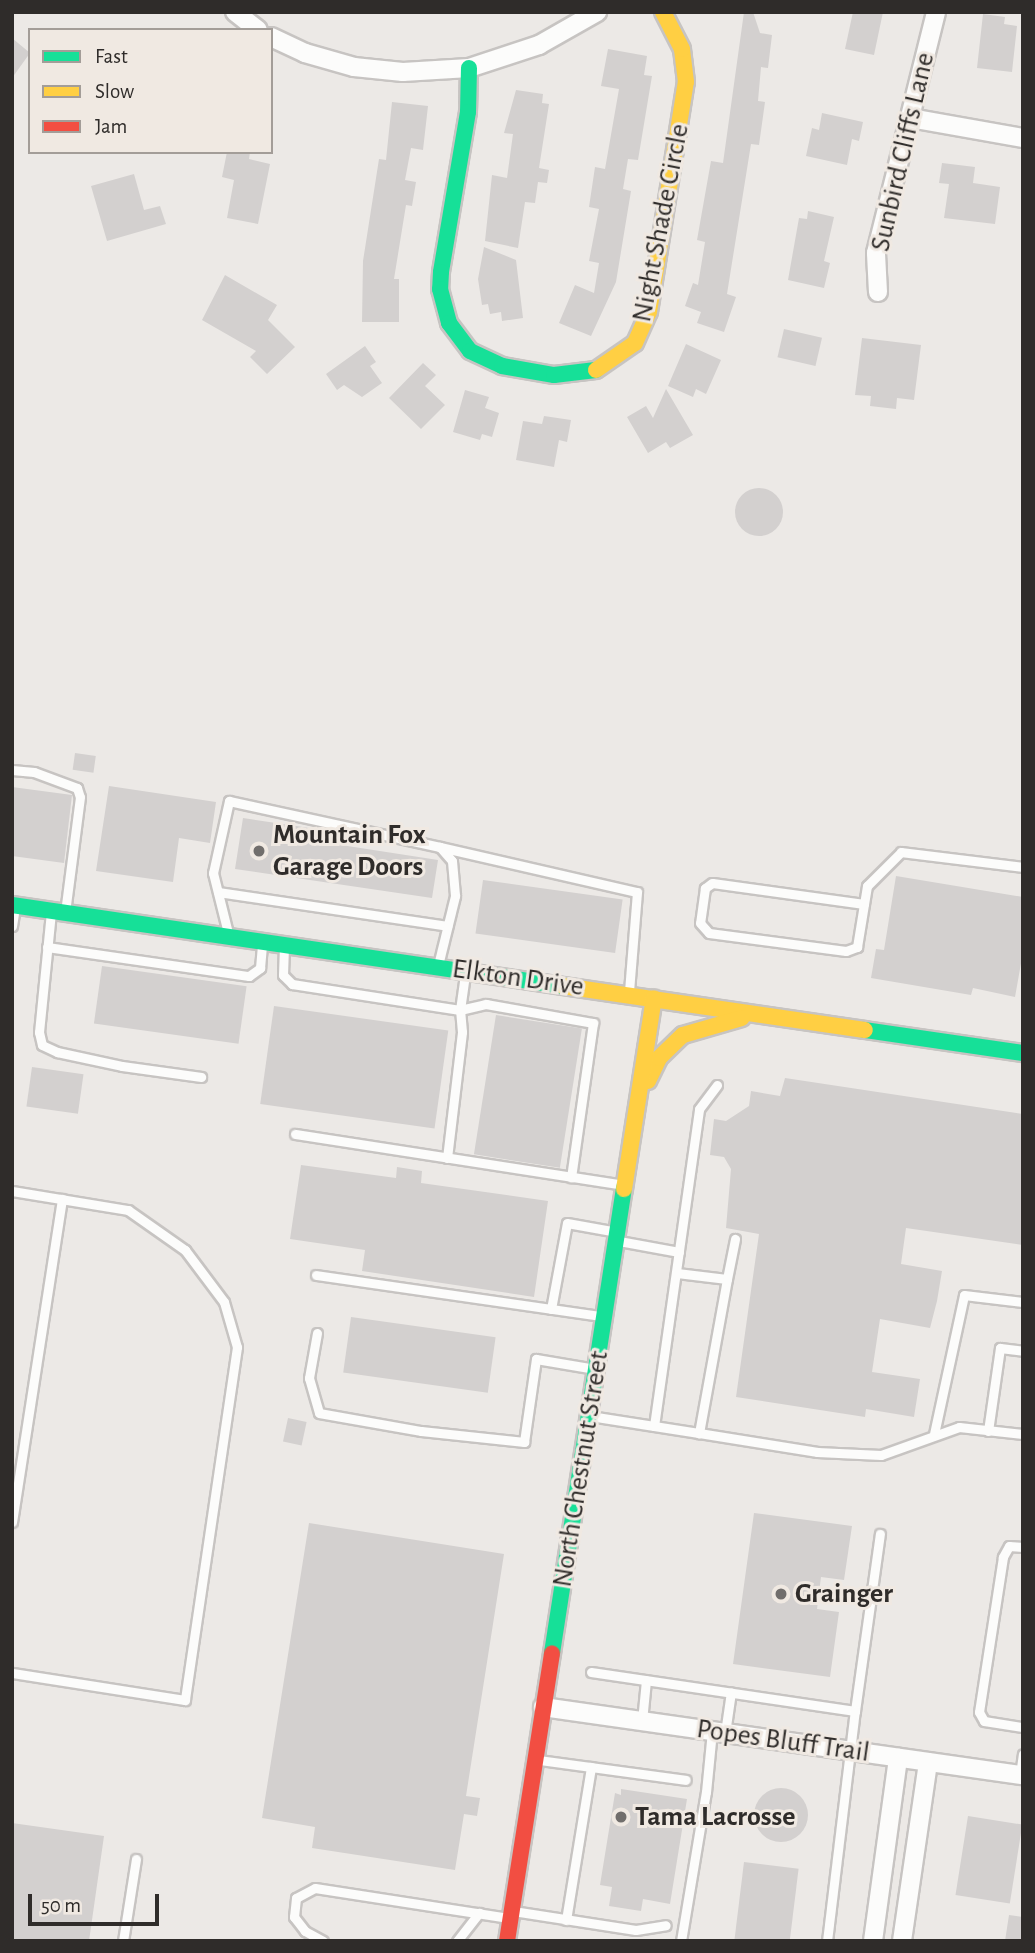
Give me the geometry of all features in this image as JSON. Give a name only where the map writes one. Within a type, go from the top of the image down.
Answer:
[{"type":"street","points":[[235,12],[255,28]]},
{"type":"street","points":[[273,38],[305,53],[354,67],[403,72],[468,68],[539,45],[597,12]]},
{"type":"street","name":"Night Shade Circle","points":[[468,68],[468,112],[440,280],[449,323],[470,351],[502,366],[554,375],[591,372],[621,357],[644,328],[649,312],[686,82],[682,49],[663,12]]},
{"type":"street","name":"Sunbird Cliffs Lane","points":[[878,292],[876,253],[936,12]]},
{"type":"street","points":[[911,118],[1023,138]]},
{"type":"street","name":"Elkton Drive","points":[[14,905],[1023,1054]]},
{"type":"street","name":"North Chestnut Street","points":[[507,1941],[654,998]]},
{"type":"street","points":[[636,1118],[659,1058],[683,1035],[733,1018],[777,1016]]},
{"type":"street","name":"Popes Bluff Trail","points":[[543,1707],[1021,1775]]},
{"type":"street","points":[[873,1941],[898,1758]]},
{"type":"street","points":[[902,1941],[928,1762]]},
{"type":"lane","points":[[12,770],[34,772],[77,788],[80,797],[58,911],[47,947],[38,1032],[43,1045],[109,1064],[201,1077]]},
{"type":"lane","points":[[229,936],[213,873],[229,801],[637,892],[628,995]]},
{"type":"lane","points":[[438,967],[455,897],[452,861],[440,847]]},
{"type":"lane","points":[[864,904],[712,883],[705,888],[700,923],[704,931],[846,951],[857,947],[864,904],[872,880],[901,852],[1023,867]]},
{"type":"lane","points":[[218,892],[448,926]]},
{"type":"lane","points":[[12,926],[14,905]]},
{"type":"lane","points":[[47,947],[249,976],[260,968],[262,941]]},
{"type":"lane","points":[[285,944],[283,975],[292,984],[460,1010],[486,1004],[593,1023],[571,1177]]},
{"type":"lane","points":[[447,1158],[462,1032],[460,1010],[466,971]]},
{"type":"lane","points":[[654,1426],[699,1109],[717,1086]]},
{"type":"lane","points":[[295,1134],[625,1186]]},
{"type":"lane","points":[[12,1191],[128,1210],[185,1250],[224,1302],[237,1347],[185,1700],[12,1673]]},
{"type":"lane","points":[[12,1522],[62,1199]]},
{"type":"lane","points":[[551,1309],[567,1223],[679,1252]]},
{"type":"lane","points":[[699,1433],[735,1239]]},
{"type":"lane","points":[[677,1273],[727,1279]]},
{"type":"lane","points":[[316,1275],[604,1316]]},
{"type":"lane","points":[[934,1434],[964,1295],[1023,1303]]},
{"type":"lane","points":[[317,1334],[309,1378],[319,1413],[421,1431],[524,1442],[536,1359],[596,1369]]},
{"type":"lane","points":[[988,1430],[1000,1348],[1023,1351]]},
{"type":"lane","points":[[589,1416],[817,1452],[881,1455],[959,1427],[1023,1434]]},
{"type":"lane","points":[[827,1941],[880,1534]]},
{"type":"lane","points":[[1023,1547],[1009,1546],[1003,1557],[979,1712],[984,1721],[1023,1727]]},
{"type":"lane","points":[[591,1672],[855,1711]]},
{"type":"lane","points":[[642,1721],[646,1680]]},
{"type":"lane","points":[[681,1941],[718,1732],[731,1692]]},
{"type":"lane","points":[[1021,1775],[1023,1755]]},
{"type":"lane","points":[[535,1759],[686,1780]]},
{"type":"lane","points":[[566,1920],[591,1767]]},
{"type":"lane","points":[[123,1941],[136,1860]]},
{"type":"lane","points":[[323,1941],[305,1931],[294,1917],[296,1898],[315,1888],[479,1913],[511,1914],[636,1930],[666,1925]]},
{"type":"lane","points":[[457,1941],[479,1913]]},
{"type":"building","points":[[744,12],[753,12],[760,33],[772,35],[768,68],[761,67],[758,101],[765,102],[759,145],[751,144],[727,294],[736,297],[724,332],[697,323],[701,312],[685,306],[693,283],[698,285],[705,242],[697,240],[711,161],[723,163]]},
{"type":"building","points":[[853,12],[883,12],[874,55],[845,49]]},
{"type":"building","points":[[983,14],[1005,17],[1004,24],[1017,26],[1012,72],[977,68]]},
{"type":"building","points":[[12,38],[28,51],[28,56],[12,78]]},
{"type":"building","points":[[608,49],[647,56],[644,75],[652,76],[638,160],[628,159],[623,189],[631,191],[616,282],[591,336],[559,323],[575,285],[594,293],[599,263],[589,261],[599,209],[589,207],[595,167],[605,169],[619,89],[601,86]]},
{"type":"building","points":[[516,90],[543,94],[542,103],[549,104],[539,168],[549,170],[547,183],[538,182],[535,203],[525,202],[518,248],[485,241],[492,175],[507,178],[513,134],[504,133]]},
{"type":"building","points":[[392,102],[428,106],[423,150],[411,148],[405,180],[416,182],[412,206],[406,205],[394,279],[399,279],[399,322],[362,322],[363,261],[379,159],[386,160]]},
{"type":"building","points":[[822,113],[863,122],[859,141],[852,139],[847,165],[806,156],[812,128],[819,130]]},
{"type":"building","points":[[227,154],[250,154],[249,159],[270,164],[258,224],[227,218],[234,180],[222,177]]},
{"type":"building","points":[[942,163],[975,167],[973,183],[1000,187],[995,224],[944,218],[949,184],[939,183]]},
{"type":"building","points":[[134,174],[144,210],[160,206],[166,224],[107,241],[91,186]]},
{"type":"building","points":[[808,211],[834,217],[824,261],[830,263],[824,288],[788,280],[799,218],[807,219]]},
{"type":"building","points":[[484,247],[516,260],[523,318],[502,321],[501,312],[490,314],[488,304],[482,305],[478,279]]},
{"type":"building","points":[[225,275],[277,305],[268,320],[295,347],[267,374],[250,357],[256,351],[202,320]]},
{"type":"building","points":[[784,329],[822,338],[815,366],[777,357]]},
{"type":"building","points":[[862,338],[921,345],[914,400],[897,398],[896,409],[870,406],[871,396],[855,395]]},
{"type":"building","points":[[686,344],[721,360],[706,394],[696,389],[693,397],[668,386]]},
{"type":"building","points":[[365,346],[376,362],[370,366],[382,383],[362,397],[344,385],[337,390],[326,374]]},
{"type":"building","points":[[423,363],[436,375],[425,386],[445,405],[421,429],[389,398]]},
{"type":"building","points":[[666,389],[693,435],[670,448],[666,442],[648,453],[627,417],[646,406],[653,418]]},
{"type":"building","points":[[465,390],[489,397],[485,408],[499,413],[492,437],[482,434],[480,440],[453,432]]},
{"type":"building","points":[[544,416],[571,420],[567,442],[559,440],[554,467],[516,460],[523,421],[542,424]]},
{"type":"building","points":[[759,488],[776,495],[783,512],[776,529],[759,536],[742,529],[735,512],[742,495]]},
{"type":"building","points":[[75,753],[96,756],[93,773],[73,770]]},
{"type":"building","points":[[109,786],[216,802],[210,843],[179,838],[173,882],[96,871]]},
{"type":"building","points":[[12,787],[72,795],[64,863],[12,856]]},
{"type":"building","points":[[243,818],[343,833],[341,845],[438,860],[432,898],[235,869]]},
{"type":"building","points":[[896,876],[1023,897],[1023,952],[1015,997],[973,988],[971,995],[871,978],[876,949],[884,950]]},
{"type":"building","points":[[483,880],[623,900],[615,953],[475,933]]},
{"type":"building","points":[[102,966],[247,986],[239,1044],[94,1023]]},
{"type":"building","points":[[274,1006],[448,1030],[435,1129],[260,1104]]},
{"type":"building","points":[[496,1015],[582,1029],[560,1168],[474,1154]]},
{"type":"building","points":[[32,1067],[83,1074],[78,1114],[26,1107]]},
{"type":"building","points":[[785,1078],[1023,1114],[1023,1245],[906,1228],[901,1264],[942,1271],[937,1301],[930,1328],[880,1319],[872,1372],[920,1379],[914,1417],[866,1409],[865,1417],[736,1397],[759,1234],[726,1228],[731,1169],[724,1157],[710,1155],[714,1119],[726,1121],[749,1106],[751,1091],[780,1096]]},
{"type":"building","points":[[301,1165],[396,1178],[397,1167],[422,1171],[421,1183],[548,1201],[534,1297],[362,1271],[365,1250],[290,1239]]},
{"type":"building","points":[[351,1317],[496,1337],[488,1393],[343,1372]]},
{"type":"building","points":[[288,1418],[307,1422],[302,1445],[283,1441]]},
{"type":"building","name":"Grainger","points":[[754,1513],[852,1526],[844,1580],[821,1577],[817,1609],[839,1612],[830,1677],[733,1664]]},
{"type":"building","points":[[309,1523],[504,1554],[466,1796],[480,1798],[477,1816],[464,1814],[455,1870],[312,1848],[315,1827],[262,1818]]},
{"type":"building","points":[[781,1788],[800,1796],[808,1815],[800,1834],[781,1842],[762,1834],[754,1815],[762,1796]]},
{"type":"building","points":[[621,1789],[687,1799],[670,1904],[643,1899],[641,1911],[609,1906],[612,1887],[600,1885],[615,1793],[621,1795]]},
{"type":"building","points":[[968,1816],[1022,1825],[1010,1904],[955,1895]]},
{"type":"building","points":[[12,1823],[104,1836],[89,1941],[12,1941]]},
{"type":"building","points":[[744,1862],[799,1869],[790,1941],[734,1941]]},
{"type":"building","points":[[1009,1915],[1023,1917],[1023,1941],[1005,1941]]},
{"type":"traffic: fast","points":[[469,68],[468,112],[441,272],[440,289],[449,323],[470,351],[502,366],[554,375],[596,370]]},
{"type":"traffic: fast","points":[[12,905],[563,986]]},
{"type":"traffic: fast","points":[[865,1030],[1023,1053]]},
{"type":"traffic: fast","points":[[552,1653],[624,1189]]},
{"type":"traffic: slow","points":[[596,370],[635,343],[649,312],[686,82],[682,49],[663,12]]},
{"type":"traffic: slow","points":[[563,986],[865,1030]]},
{"type":"traffic: slow","points":[[624,1189],[654,998]]},
{"type":"traffic: slow","points":[[648,1081],[659,1058],[683,1035],[742,1018]]},
{"type":"traffic: jam","points":[[507,1941],[552,1653]]},
{"type":"place","name":"Mountain Fox Garage Doors","points":[[259,851]]},
{"type":"place","name":"Grainger","points":[[781,1594]]},
{"type":"place","name":"Tama Lacrosse","points":[[621,1817]]}]
